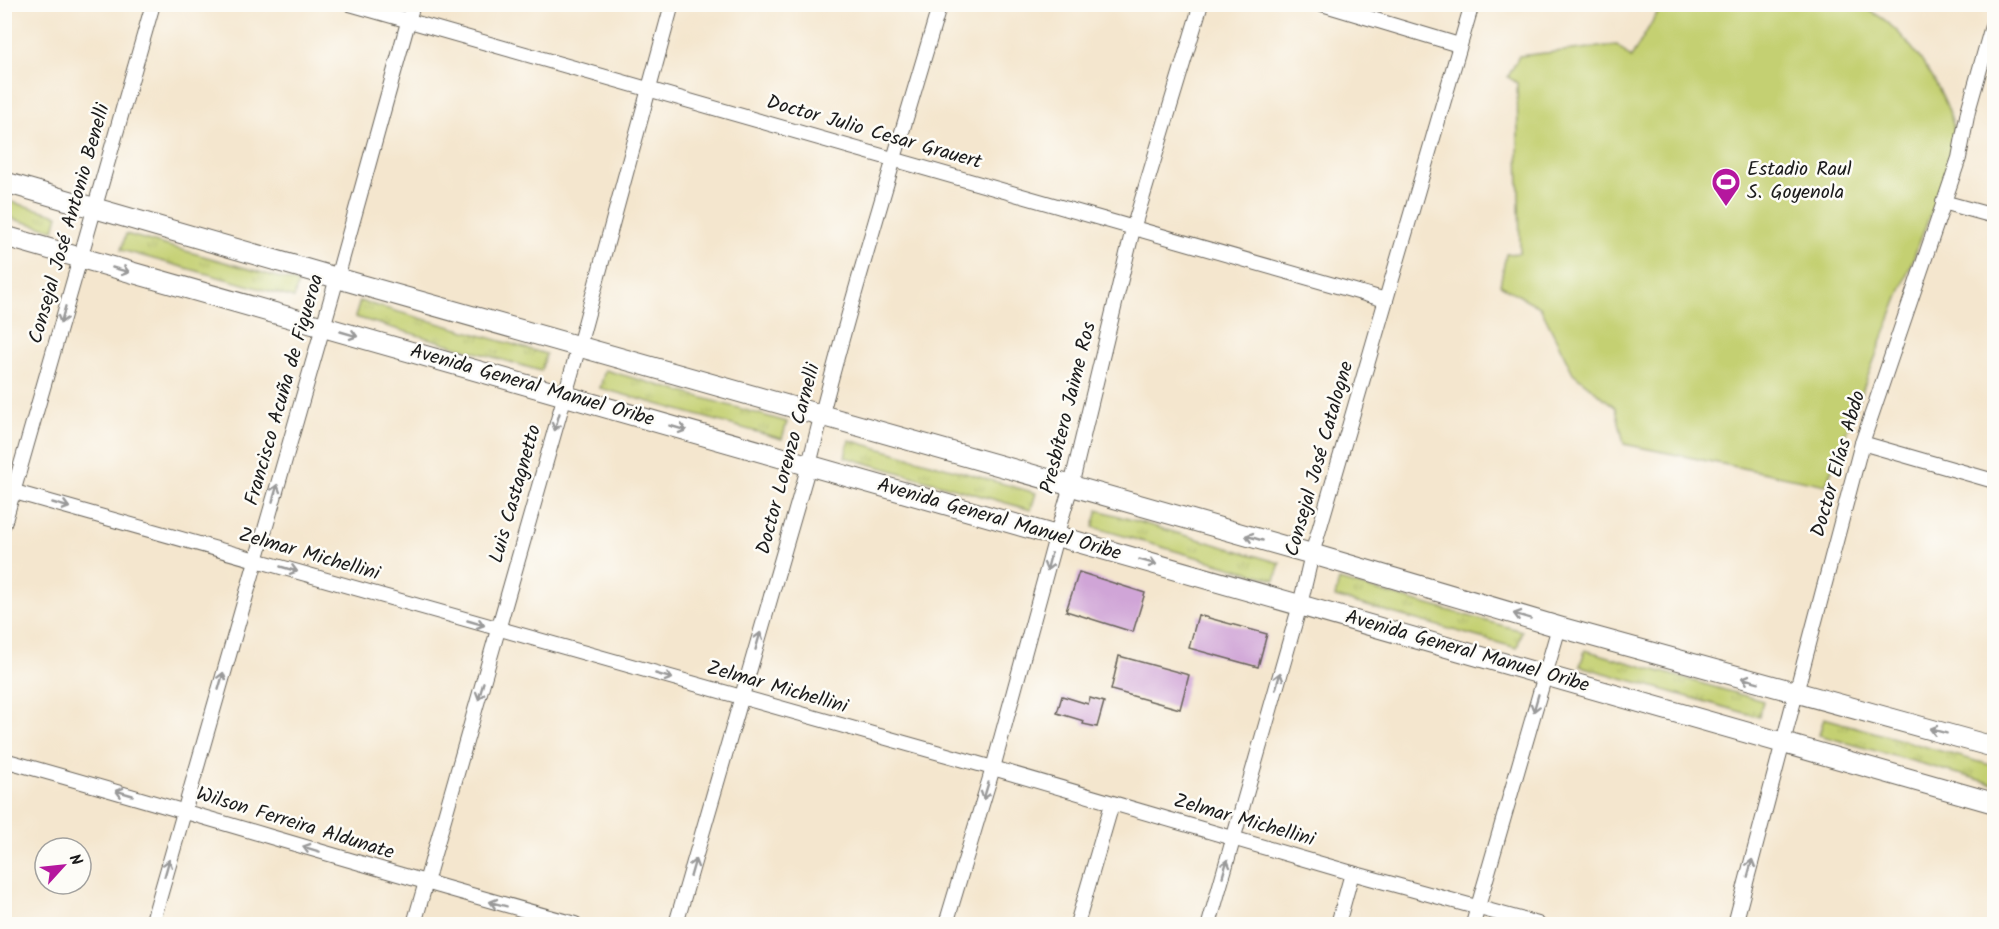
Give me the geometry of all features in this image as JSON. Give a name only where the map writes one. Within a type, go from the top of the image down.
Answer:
[{"type":"main road","points":[[4,182],[1312,554],[1559,627],[1995,747]]},
{"type":"main road","name":"Avenida General Manuel Oribe","points":[[4,236],[1995,803]]},
{"type":"street","name":"Consejal José Antonio Benelli","points":[[4,524],[9,490],[95,208],[153,4]]},
{"type":"street","name":"Doctor Julio Cesar Grauert","points":[[350,4],[1386,300]]},
{"type":"street","name":"Francisco Acuña de Figueroa","points":[[152,924],[413,4]]},
{"type":"street","name":"Luis Castagnetto","points":[[414,924],[579,346],[672,4]]},
{"type":"street","name":"Doctor Lorenzo Carnelli","points":[[676,924],[940,4]]},
{"type":"street","name":"Presbítero Jaime Ros","points":[[946,924],[993,768],[1071,486],[1133,229],[1201,4]]},
{"type":"street","points":[[1322,4],[1459,45]]},
{"type":"street","name":"Consejal José Catalogne","points":[[1209,924],[1300,605],[1312,554],[1472,4]]},
{"type":"street","name":"Doctor Elías Abdo","points":[[1735,924],[1862,443],[1959,158],[1968,111],[1995,19]]},
{"type":"street","points":[[1943,201],[1995,216]]},
{"type":"street","points":[[1862,443],[1995,482]]},
{"type":"street","name":"Zelmar Michellini","points":[[9,490],[1538,924]]},
{"type":"street","points":[[1473,924],[1559,627]]},
{"type":"street","name":"Wilson Ferreira Aldunate","points":[[4,760],[184,810],[426,884],[575,924]]},
{"type":"street","points":[[1077,924],[1112,804]]},
{"type":"street","points":[[1338,924],[1352,873]]},
{"type":"green space","name":"Estadio Raul S. Goyenola","points":[[1662,5],[1859,5],[1884,19],[1908,43],[1938,87],[1951,117],[1954,147],[1950,163],[1826,485],[1624,444],[1616,408],[1573,373],[1540,307],[1500,285],[1506,254],[1520,253],[1517,83],[1508,77],[1519,56],[1617,45],[1631,58]]},
{"type":"green space","points":[[4,200],[58,215],[54,230],[5,217]]},
{"type":"green space","points":[[126,234],[298,283],[294,298],[121,250]]},
{"type":"green space","points":[[360,301],[546,354],[541,371],[355,317]]},
{"type":"green space","points":[[605,370],[787,422],[782,439],[600,388]]},
{"type":"green space","points":[[849,440],[1036,493],[1031,510],[845,457]]},
{"type":"green space","points":[[1098,510],[1280,563],[1275,580],[1093,527]]},
{"type":"green space","points":[[1339,580],[1522,631],[1517,648],[1335,597]]},
{"type":"green space","points":[[1585,650],[1763,701],[1759,717],[1580,666]]},
{"type":"green space","points":[[1824,718],[1994,766],[1994,784],[1819,735]]},
{"type":"building","points":[[1079,572],[1145,593],[1133,632],[1066,611]]},
{"type":"building","points":[[1198,615],[1267,634],[1258,667],[1189,648]]},
{"type":"building","points":[[1119,656],[1189,675],[1180,709],[1111,690]]},
{"type":"building","points":[[1062,696],[1088,704],[1090,698],[1104,702],[1097,727],[1057,713]]},
{"type":"place","name":"Estadio Raul S. Goyenola","points":[[1726,208]]}]
